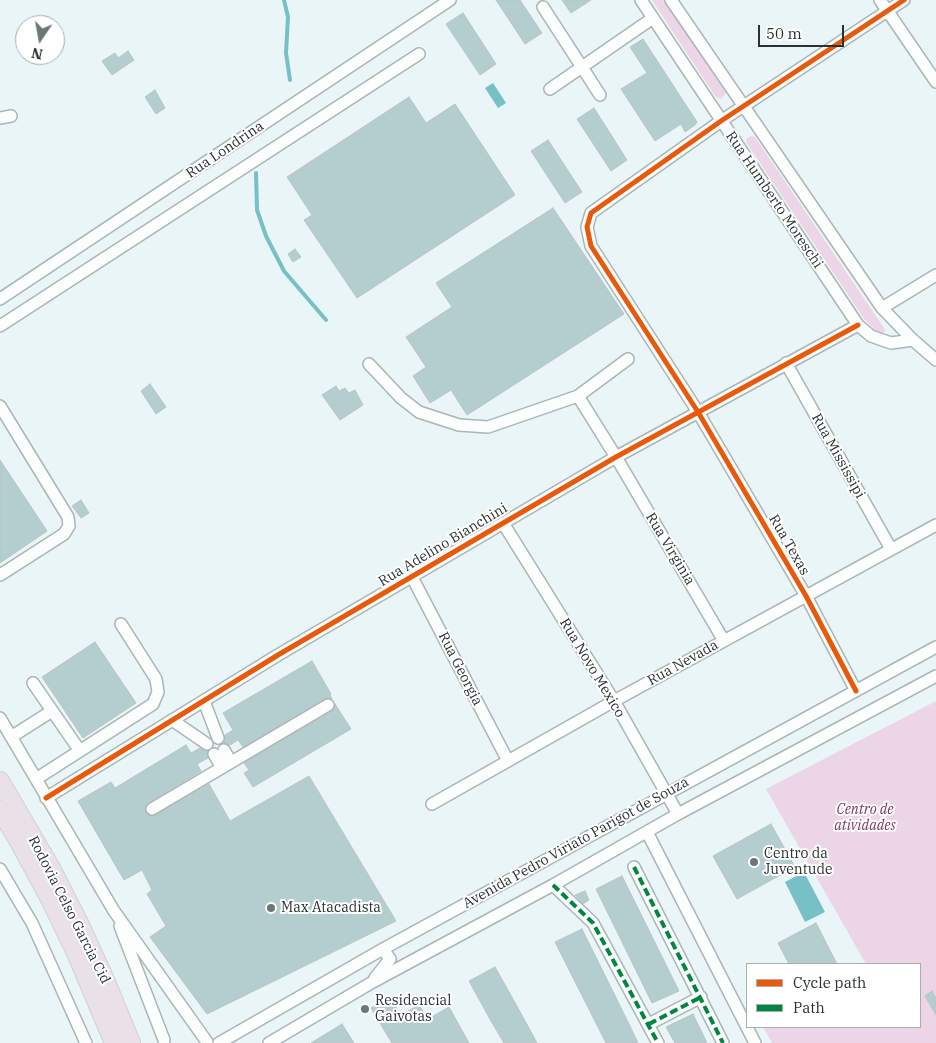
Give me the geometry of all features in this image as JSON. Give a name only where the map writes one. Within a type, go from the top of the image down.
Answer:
[{"type":"highway","name":"Rodovia Celso Garcia Cid","points":[[0,780],[52,870],[78,922],[106,982],[131,1043]]},
{"type":"highway","name":"Rodovia Celso Garcia Cid","points":[[0,810],[18,838],[49,897],[77,955],[114,1043]]},
{"type":"street","name":"Rua Londrina","points":[[0,300],[450,0]]},
{"type":"street","name":"Rua Humberto Moreschi","points":[[641,0],[858,325],[872,336],[891,343],[913,340]]},
{"type":"street","name":"Rua Humberto Moreschi","points":[[671,0],[882,308],[913,340],[936,360]]},
{"type":"street","points":[[880,0],[936,82]]},
{"type":"street","name":"Rua Texas","points":[[856,691],[806,596],[698,412],[591,246],[587,227],[590,213],[721,121],[904,0]]},
{"type":"street","points":[[543,7],[600,95]]},
{"type":"street","points":[[550,89],[653,18]]},
{"type":"street","points":[[0,326],[418,54]]},
{"type":"street","points":[[882,308],[936,275]]},
{"type":"street","name":"Rua Adelino Bianchini","points":[[46,798],[278,655],[616,457],[858,325]]},
{"type":"street","points":[[369,364],[401,398],[419,412],[459,425],[488,427],[578,396],[628,359]]},
{"type":"street","name":"Rua Mississipi","points":[[786,363],[891,550]]},
{"type":"street","name":"Rua Virginia","points":[[578,396],[724,641]]},
{"type":"street","points":[[0,406],[68,517],[69,526],[64,534],[0,575]]},
{"type":"street","name":"Rua Novo Mexico","points":[[503,523],[614,701],[678,814]]},
{"type":"street","name":"Rua Nevada","points":[[432,804],[614,701],[936,525]]},
{"type":"street","name":"Rua Georgia","points":[[412,577],[508,761]]},
{"type":"street","points":[[36,779],[153,704],[158,692],[156,678],[122,624]]},
{"type":"street","name":"Avenida Pedro Viriato Parigot de Souza","points":[[209,1043],[936,647]]},
{"type":"street","name":"Avenida Pedro Viriato Parigot de Souza","points":[[269,1043],[370,983],[553,885],[678,814],[936,676]]},
{"type":"street","points":[[33,683],[80,751]]},
{"type":"street","points":[[172,720],[213,741],[204,700]]},
{"type":"street","points":[[152,809],[328,705]]},
{"type":"street","points":[[11,737],[52,711]]},
{"type":"street","points":[[0,718],[114,911],[209,1043]]},
{"type":"street","points":[[219,752],[227,765]]},
{"type":"street","points":[[647,832],[746,1025]]},
{"type":"street","points":[[634,867],[723,1043]]},
{"type":"street","points":[[0,869],[5,888],[32,923],[86,1043]]},
{"type":"street","points":[[553,885],[593,923],[658,1043]]},
{"type":"street","points":[[114,911],[164,1040]]},
{"type":"street","points":[[370,983],[390,959],[384,949]]},
{"type":"street","points":[[649,1024],[701,997]]},
{"type":"street","points":[[747,1028],[755,1043]]},
{"type":"green space","points":[[652,0],[664,0],[726,93],[721,99],[715,96]]},
{"type":"green space","points":[[755,137],[886,331],[879,334],[865,320],[746,142],[747,138]]},
{"type":"green space","name":"Centro de atividades","points":[[936,701],[936,1043],[772,1043],[764,1028],[921,1028],[921,963],[865,963],[766,789]]},
{"type":"water","points":[[493,83],[506,103],[498,108],[485,88]]},
{"type":"water","points":[[804,872],[825,912],[805,922],[785,882]]},
{"type":"building","points":[[496,0],[520,0],[542,33],[525,44]]},
{"type":"building","points":[[562,0],[591,0],[571,13]]},
{"type":"building","points":[[463,13],[496,64],[480,75],[446,24]]},
{"type":"building","points":[[643,39],[697,122],[685,132],[681,124],[655,141],[621,89],[647,73],[630,47]]},
{"type":"building","points":[[128,51],[134,60],[112,75],[102,61],[115,53],[118,58]]},
{"type":"building","points":[[155,90],[165,108],[156,114],[145,97]]},
{"type":"building","points":[[409,97],[426,123],[455,104],[515,195],[357,298],[304,220],[312,215],[287,177]]},
{"type":"building","points":[[594,108],[627,160],[611,171],[577,119]]},
{"type":"building","points":[[548,140],[582,192],[565,203],[531,151]]},
{"type":"building","points":[[553,208],[624,314],[467,415],[451,390],[430,403],[413,376],[426,367],[406,337],[452,307],[436,283]]},
{"type":"building","points":[[295,249],[301,257],[293,262],[288,254]]},
{"type":"building","points":[[150,384],[166,407],[156,414],[141,391]]},
{"type":"building","points":[[336,386],[339,391],[345,388],[349,393],[355,390],[363,405],[340,420],[322,395]]},
{"type":"building","points":[[0,460],[47,531],[0,563]]},
{"type":"building","points":[[81,500],[89,513],[81,518],[72,506]]},
{"type":"building","points":[[95,642],[136,703],[83,738],[42,677]]},
{"type":"building","points":[[312,661],[332,699],[324,699],[243,747],[238,740],[230,745],[224,743],[225,735],[233,730],[223,713]]},
{"type":"building","points":[[335,704],[351,729],[253,787],[244,773],[249,770],[244,763],[332,711],[335,708]]},
{"type":"building","name":"Max Atacadista","points":[[186,745],[191,753],[200,748],[207,751],[208,758],[197,764],[201,771],[148,803],[145,809],[148,815],[156,815],[209,784],[230,821],[309,776],[396,921],[207,1014],[150,937],[166,926],[147,894],[152,890],[142,870],[124,880],[78,801],[111,782],[115,788]]},
{"type":"building","name":"Centro da Juventude","points":[[771,824],[795,867],[737,899],[713,856]]},
{"type":"building","points":[[622,876],[679,991],[652,1003],[596,889]]},
{"type":"building","points":[[585,891],[589,900],[583,904],[575,895]]},
{"type":"building","points":[[816,923],[836,963],[788,963],[778,943]]},
{"type":"building","points":[[582,929],[638,1043],[606,1043],[555,942]]},
{"type":"building","points":[[495,967],[537,1043],[504,1043],[491,1021],[469,981]]},
{"type":"building","points":[[932,991],[936,998],[936,1015],[925,996]]},
{"type":"building","points":[[389,997],[401,1015],[419,1005],[428,1019],[449,1007],[469,1043],[392,1043],[371,1008]]},
{"type":"building","points":[[693,1014],[707,1043],[675,1043],[666,1027]]},
{"type":"building","points":[[342,1024],[354,1043],[311,1043]]},
{"type":"waterway","points":[[284,0],[288,17],[286,53],[290,80]]},
{"type":"waterway","points":[[256,173],[257,210],[266,236],[284,271],[326,320]]},
{"type":"marked path","points":[[634,867],[723,1043]]},
{"type":"marked path","points":[[553,885],[593,923],[658,1043]]},
{"type":"marked path","points":[[649,1024],[701,997]]},
{"type":"cycle path","points":[[856,691],[806,596],[698,412],[591,246],[587,227],[591,213],[721,121],[904,0]]},
{"type":"cycle path","points":[[46,798],[278,655],[616,457],[858,325]]},
{"type":"place","name":"Centro da Juventude","points":[[754,862]]},
{"type":"place","name":"Max Atacadista","points":[[271,908]]},
{"type":"place","name":"Residencial Gaivotas","points":[[365,1009]]}]
